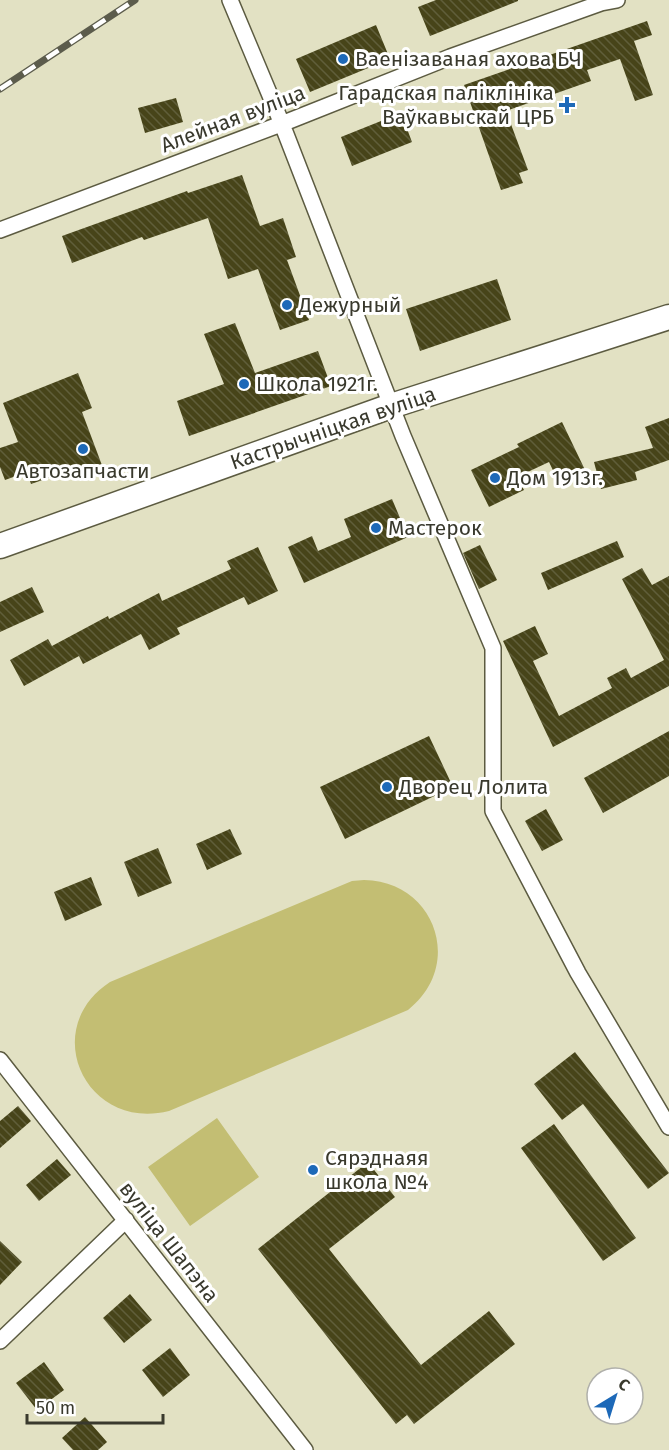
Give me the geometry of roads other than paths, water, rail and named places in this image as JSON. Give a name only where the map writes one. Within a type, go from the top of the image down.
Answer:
[{"type":"main road","name":"Кастрычніцкая вуліца","points":[[0,546],[392,406],[669,317]]},
{"type":"street","points":[[230,0],[282,124],[392,406],[493,648],[493,811],[578,972],[669,1127]]},
{"type":"street","name":"Алейная вуліца","points":[[0,230],[282,124],[450,57],[601,3],[617,0]]},
{"type":"street","name":"вуліца Шапэна","points":[[0,1060],[304,1450]]},
{"type":"street","points":[[0,1341],[126,1220]]},
{"type":"railway","points":[[0,89],[135,0]]},
{"type":"place","name":"Ваенізаваная ахова БЧ","points":[[343,59]]},
{"type":"place","name":"Гарадская паліклініка Ваўкавыскай ЦРБ","points":[[567,105]]},
{"type":"place","name":"Дежурный","points":[[287,305]]},
{"type":"place","name":"Школа 1921г.","points":[[244,384]]},
{"type":"place","name":"Автозапчасти","points":[[83,449]]},
{"type":"place","name":"Дом 1913г.","points":[[495,478]]},
{"type":"place","name":"Мастерок","points":[[376,528]]},
{"type":"place","name":"Дворец Лолита","points":[[387,787]]},
{"type":"place","name":"Сярэднаяя школа №4","points":[[313,1170]]}]
